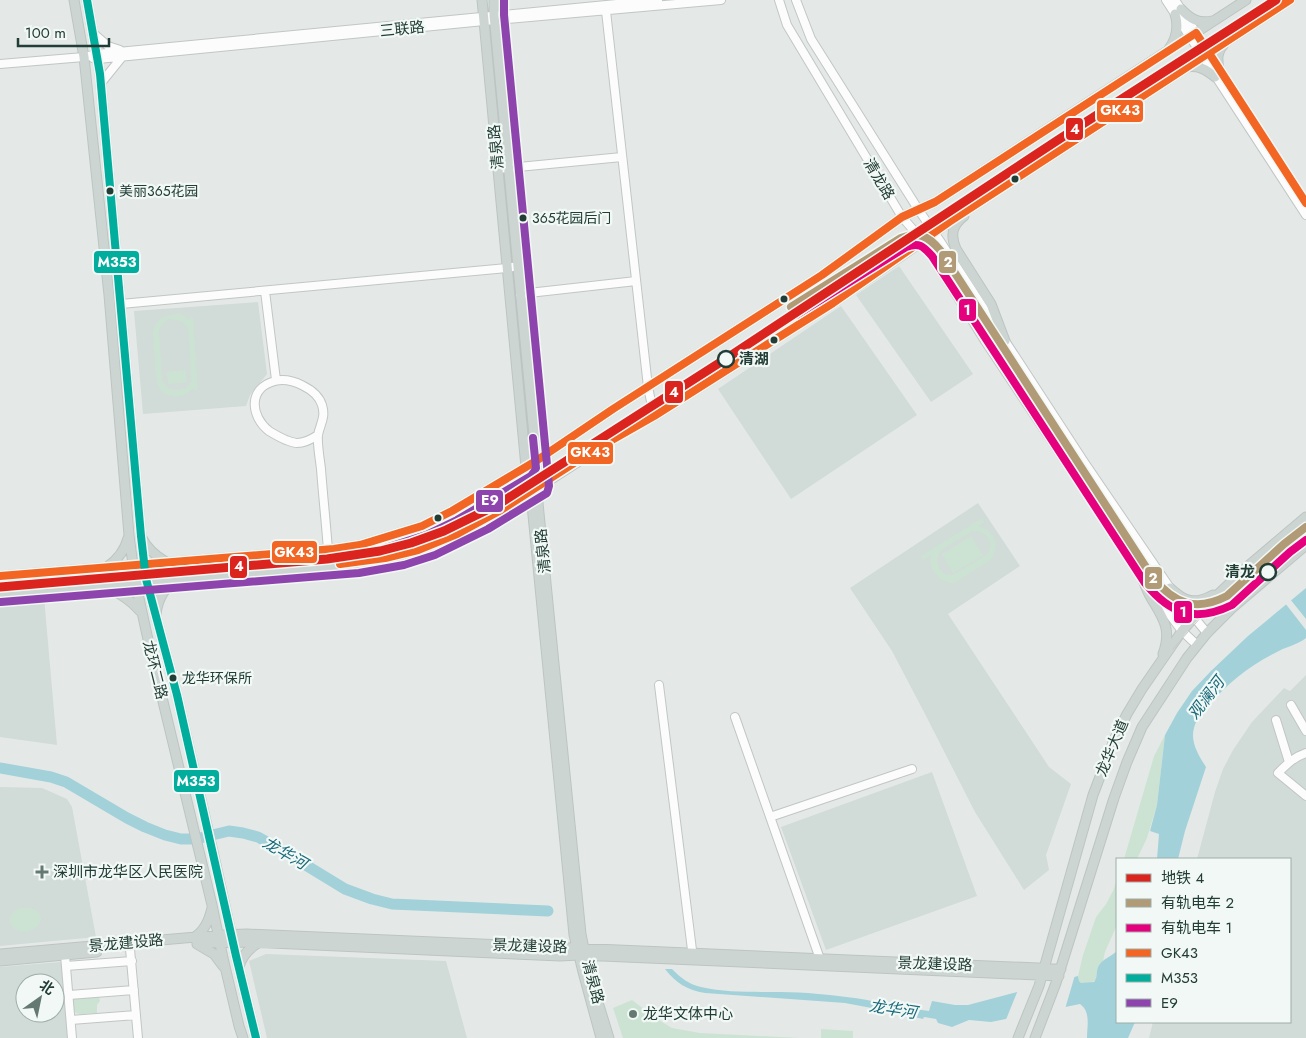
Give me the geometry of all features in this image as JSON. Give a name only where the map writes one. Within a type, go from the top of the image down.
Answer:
[{"type":"main road","name":"龙环二路","points":[[74,0],[84,57],[108,286],[134,580],[243,1038]]},
{"type":"main road","name":"龙环二路","points":[[86,0],[98,56],[101,82],[146,579],[177,695],[256,1038]]},
{"type":"main road","name":"清泉路","points":[[482,0],[526,467],[533,515],[574,935],[589,973],[609,1038]]},
{"type":"main road","name":"清泉路","points":[[494,0],[539,487],[538,503],[581,934],[581,952],[601,1038]]},
{"type":"main road","points":[[0,576],[328,550],[360,545],[422,526],[452,511],[536,461],[822,275],[902,217],[935,202],[1246,0]]},
{"type":"main road","points":[[0,592],[358,563],[402,555],[431,546],[483,520],[539,487],[832,303],[948,222],[1290,0]]},
{"type":"main road","points":[[1166,52],[1176,35],[1178,12],[1196,21],[1208,22],[1215,20]]},
{"type":"main road","points":[[1186,67],[1192,66],[1217,73],[1217,56],[1226,42]]},
{"type":"main road","points":[[983,199],[976,208],[958,221],[952,236],[956,249],[991,304],[1005,341]]},
{"type":"main road","name":"龙华大道","points":[[1020,1035],[1039,986],[1093,795],[1114,740],[1127,714],[1182,631],[1194,617],[1247,567],[1306,518]]},
{"type":"main road","points":[[106,567],[125,548],[129,535]]},
{"type":"main road","points":[[141,536],[148,548],[166,562]]},
{"type":"main road","name":"龙华大道","points":[[1036,1036],[1058,976],[1114,798],[1142,727],[1207,633],[1239,602],[1306,545]]},
{"type":"main road","points":[[1141,575],[1147,590],[1163,617],[1166,627],[1166,644],[1158,666]]},
{"type":"main road","points":[[156,616],[156,607],[163,592],[178,577]]},
{"type":"main road","points":[[99,583],[125,596],[142,613]]},
{"type":"main road","points":[[1170,588],[1183,598],[1194,602],[1210,597],[1224,588]]},
{"type":"main road","points":[[212,905],[208,922],[194,941],[214,954],[226,971]]},
{"type":"main road","name":"景龙建设路","points":[[0,954],[266,935],[581,952],[1043,972]]},
{"type":"main road","name":"景龙建设路","points":[[233,938],[260,942],[560,956],[581,952]]},
{"type":"main road","name":"景龙建设路","points":[[0,961],[194,941]]},
{"type":"main road","points":[[239,968],[241,960],[247,951],[260,942]]},
{"type":"main road","name":"景龙建设路","points":[[693,956],[820,959],[1043,972],[1058,976]]},
{"type":"street","name":"三联路","points":[[0,64],[495,18],[658,0]]},
{"type":"street","name":"三联路","points":[[495,18],[606,11],[721,0]]},
{"type":"street","name":"清龙路","points":[[779,0],[787,25],[902,217],[923,241],[985,340],[1141,575],[1171,618],[1197,645]]},
{"type":"street","name":"清龙路","points":[[796,0],[811,39],[918,209],[935,232],[1084,462],[1170,588],[1207,633]]},
{"type":"street","points":[[1166,0],[1178,12],[1217,73],[1306,203]]},
{"type":"street","points":[[1175,0],[1178,12]]},
{"type":"street","points":[[606,11],[648,387],[654,416]]},
{"type":"street","points":[[93,33],[108,46],[123,54],[101,82]]},
{"type":"street","points":[[1217,73],[1306,215]]},
{"type":"street","points":[[498,169],[622,158]]},
{"type":"street","points":[[121,304],[518,266]]},
{"type":"street","points":[[520,294],[636,281]]},
{"type":"street","points":[[265,291],[276,380]]},
{"type":"street","points":[[318,435],[309,441],[296,443],[269,431],[259,420],[255,411],[254,399],[258,390],[276,380],[287,380],[299,383],[316,396],[322,404],[324,416],[318,435],[328,550]]},
{"type":"street","points":[[659,685],[693,956]]},
{"type":"street","points":[[1291,705],[1306,731]]},
{"type":"street","points":[[734,717],[820,959]]},
{"type":"street","points":[[1276,720],[1289,762]]},
{"type":"street","points":[[1306,753],[1299,755],[1289,762],[1278,773],[1306,796]]},
{"type":"street","points":[[770,817],[912,769]]},
{"type":"street","points":[[130,949],[138,1038]]},
{"type":"street","points":[[66,955],[72,1038]]},
{"type":"street","points":[[66,966],[132,961]]},
{"type":"street","points":[[69,995],[134,990]]},
{"type":"street","points":[[71,1020],[136,1015]]},
{"type":"shaded area","points":[[899,266],[973,374],[931,402],[856,295]]},
{"type":"shaded area","points":[[258,302],[267,374],[250,395],[246,406],[143,414],[134,311]]},
{"type":"shaded area","points":[[841,306],[917,415],[791,499],[718,389]]},
{"type":"shaded area","points":[[1061,431],[1159,581],[1152,586],[1053,437]]},
{"type":"shaded area","points":[[978,503],[1020,566],[948,614],[1049,767],[1071,784],[1046,855],[1049,870],[1024,890],[975,812],[892,651],[850,588]]},
{"type":"shaded area","points":[[44,597],[57,745],[0,737],[0,605]]},
{"type":"shaded area","points":[[1306,675],[1306,1038],[1149,1038],[1153,1023],[1291,1023],[1291,858],[1197,858],[1215,792],[1223,769],[1233,750],[1252,722],[1284,688],[1290,691]]},
{"type":"shaded area","points":[[932,772],[977,896],[826,950],[781,827]]},
{"type":"shaded area","name":"深圳市龙华区人民医院","points":[[0,787],[42,788],[67,799],[72,807],[96,937],[0,946]]},
{"type":"shaded area","points":[[266,954],[446,961],[467,1038],[267,1038],[249,961]]},
{"type":"shaded area","points":[[61,962],[62,973],[15,973],[15,1023],[65,1023],[65,1005],[68,1038],[0,1038],[0,967]]},
{"type":"green space","points":[[183,315],[189,320],[189,317],[193,317],[198,390],[193,388],[188,393],[179,396],[169,395],[160,389],[155,373],[153,343],[153,332],[156,324],[162,318]],"holes":[[[169,319],[181,321],[188,328],[191,380],[190,384],[184,389],[176,390],[168,388],[162,381],[159,330],[163,323]]]},
{"type":"green space","points":[[186,370],[187,382],[168,384],[167,372]]},
{"type":"green space","points":[[982,518],[984,522],[979,526],[989,531],[995,540],[995,551],[989,561],[954,583],[944,581],[936,574],[931,565],[931,555],[923,560],[921,556]],"holes":[[[972,531],[985,535],[990,541],[988,554],[953,575],[944,573],[938,563],[941,550]]]},
{"type":"green space","points":[[971,536],[983,556],[953,573],[942,554]]},
{"type":"green space","points":[[1165,735],[1157,805],[1147,838],[1137,858],[1124,858],[1154,756]]},
{"type":"green space","points":[[1116,883],[1116,927],[1103,961],[1098,967],[1096,980],[1090,983],[1081,983],[1078,976],[1096,917],[1113,891]]},
{"type":"green space","points":[[19,908],[31,908],[41,916],[41,921],[38,925],[34,929],[22,932],[13,928],[10,923],[10,917],[13,912]]},
{"type":"green space","points":[[95,994],[99,996],[100,1001],[97,1005],[97,1013],[77,1014],[75,1012],[72,996]]},
{"type":"green space","name":"龙华文体中心","points":[[632,1000],[672,1028],[700,1033],[800,1038],[623,1038],[613,1008]]},
{"type":"green space","points":[[821,1029],[853,1031],[853,1038],[821,1038]]},
{"type":"water","name":"观澜河","points":[[1306,588],[1306,638],[1265,658],[1239,676],[1216,697],[1196,722],[1193,733],[1194,744],[1206,767],[1178,858],[1157,858],[1159,834],[1150,831],[1157,805],[1165,735],[1192,691],[1248,636]]},
{"type":"water","points":[[1116,952],[1116,1023],[1135,1023],[1128,1038],[1087,1038],[1087,1015],[1080,1004],[991,1022],[969,1020],[952,1027],[938,1023],[936,1019],[924,1017],[923,1019],[845,1003],[705,993],[682,985],[665,969],[672,969],[682,978],[701,987],[741,992],[795,992],[857,998],[929,1011],[932,1001],[968,1005],[1078,976],[1081,983],[1094,982],[1098,967]]},
{"type":"pier","points":[[1290,599],[1306,619],[1306,630],[1285,603]]},
{"type":"pier","points":[[1075,975],[1065,1009],[1005,1022],[1018,990]]},
{"type":"waterway","name":"龙华河","points":[[0,768],[51,777],[66,782],[127,818],[165,835],[181,839],[196,839],[229,831],[258,837],[345,889],[372,899],[392,904],[548,911]]},
{"type":"tram line","name":"2","points":[[791,307],[901,238],[913,235],[923,236],[940,250],[1153,578],[1169,594],[1187,603],[1196,604],[1205,604],[1227,596],[1284,544],[1306,527]]},
{"type":"tram line","name":"1","points":[[796,315],[906,247],[914,245],[923,247],[932,256],[1145,583],[1154,594],[1174,608],[1184,612],[1206,614],[1232,605],[1290,552],[1306,540]]},
{"type":"tram line","points":[[1173,649],[1202,616],[1227,596]]},
{"type":"metro line","name":"4","points":[[0,587],[327,559],[380,551],[411,543],[444,531],[499,504],[727,358],[1061,138],[1276,0]]},
{"type":"transit line","name":"M353","points":[[87,0],[100,74],[146,579],[177,695],[256,1038]]},
{"type":"transit line","name":"E9","points":[[1,602],[359,573],[404,565],[435,555],[488,529],[547,493],[549,486],[504,0]]},
{"type":"transit line","name":"GK43","points":[[340,564],[385,558],[418,550],[457,534],[501,510],[596,449],[654,416],[833,303],[949,222],[1290,0]]},
{"type":"transit line","name":"GK43","points":[[0,576],[334,549],[360,545],[422,526],[452,511],[536,461],[613,409],[822,275],[902,217],[935,202],[1196,33],[1306,203]]},
{"type":"transit line","name":"E9","points":[[339,559],[363,555],[426,535],[457,520],[531,476],[536,468],[533,438]]},
{"type":"place","name":"美丽365花园","points":[[110,191]]},
{"type":"place","name":"365花园后门","points":[[523,218]]},
{"type":"place","name":"清湖","points":[[726,359]]},
{"type":"place","name":"清龙","points":[[1268,572]]},
{"type":"place","name":"龙华环保所","points":[[173,678]]},
{"type":"place","name":"深圳市龙华区人民医院","points":[[42,872]]},
{"type":"place","name":"龙华文体中心","points":[[633,1014]]}]
